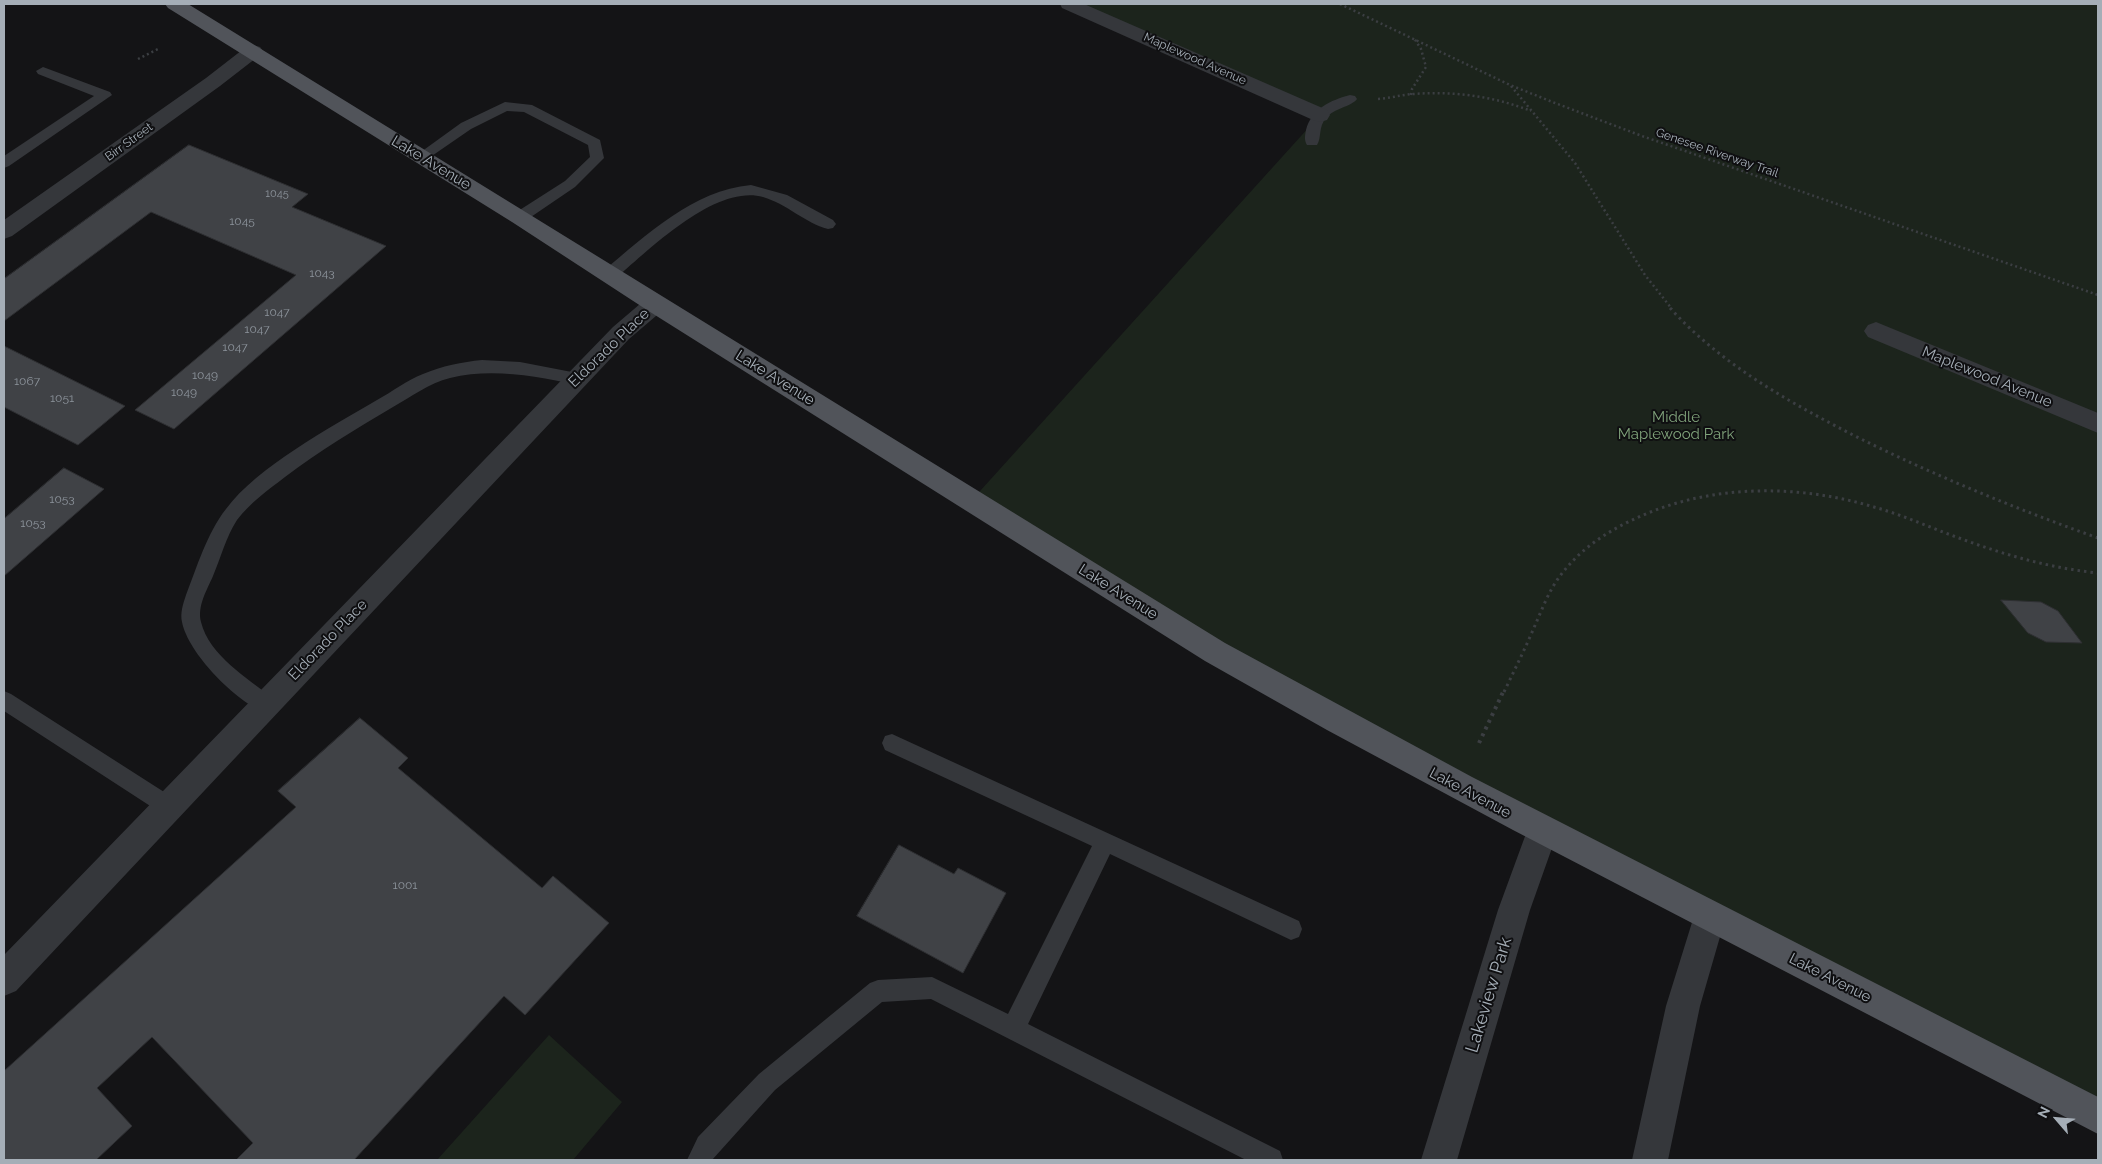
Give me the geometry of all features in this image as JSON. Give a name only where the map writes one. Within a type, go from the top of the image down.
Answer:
[{"type":"main road","name":"Lake Avenue","points":[[175,4],[520,217],[655,304],[1215,652],[1358,734],[1542,832],[1710,916],[2098,1116]]},
{"type":"street","name":"Maplewood Avenue","points":[[1069,4],[1320,115]]},
{"type":"street","name":"Birr Street","points":[[4,231],[253,52]]},
{"type":"street","name":"Eldorado Place","points":[[4,979],[621,333],[655,304]]},
{"type":"street","name":"Maplewood Avenue","points":[[1876,331],[2098,423]]},
{"type":"street","name":"Lakeview Park","points":[[1439,1160],[1514,910],[1542,832]]},
{"type":"street","points":[[1650,1160],[1683,1006],[1710,916]]},
{"type":"lane","points":[[4,163],[105,95],[43,71]]},
{"type":"lane","points":[[1312,142],[1313,126],[1320,115],[1330,107],[1350,99]]},
{"type":"lane","points":[[420,157],[466,126],[506,106],[527,108],[595,143],[597,158],[570,184],[520,217]]},
{"type":"lane","points":[[609,275],[698,207],[727,193],[751,190],[778,197],[828,224]]},
{"type":"lane","points":[[266,704],[229,676],[213,659],[197,636],[191,620],[195,596],[219,538],[230,516],[249,495],[318,444],[426,379],[442,372],[502,366],[544,371],[577,379]]},
{"type":"lane","points":[[4,700],[168,806]]},
{"type":"lane","points":[[892,743],[1291,929]]},
{"type":"lane","points":[[1013,1029],[1105,841]]},
{"type":"lane","points":[[699,1160],[707,1146],[767,1082],[878,991],[932,988],[1271,1160]]},
{"type":"path","name":"Genesee Riverway Trail","points":[[1340,4],[1510,85],[1642,136],[2098,295]]},
{"type":"path","points":[[1411,94],[1412,89],[1426,67],[1421,49],[1413,38]]},
{"type":"path","points":[[138,59],[160,48]]},
{"type":"path","points":[[1510,85],[1570,156],[1594,191],[1633,257],[1664,301],[1699,338],[1722,356],[1788,400],[1928,472],[1987,497],[2098,538]]},
{"type":"path","points":[[1350,99],[1383,98],[1411,94],[1482,96],[1533,112]]},
{"type":"path","points":[[1478,744],[1561,576],[1584,551],[1606,535],[1628,520],[1662,506],[1752,490],[1792,490],[1832,495],[1868,504],[2036,565],[2098,573]]},
{"type":"green space","name":"Middle Maplewood Park","points":[[1066,4],[2098,4],[2098,1116],[1542,831],[971,501],[1320,115]]},
{"type":"green space","points":[[549,1035],[622,1102],[573,1160],[437,1160]]},
{"type":"building","points":[[189,145],[308,194],[292,207],[386,246],[174,429],[135,410],[296,275],[151,212],[4,321],[4,279]]},
{"type":"building","points":[[4,346],[125,406],[78,445],[4,407]]},
{"type":"building","points":[[64,468],[104,489],[4,576],[4,519]]},
{"type":"building","points":[[2001,600],[2041,602],[2058,611],[2082,643],[2046,642],[2028,633]]},
{"type":"building","points":[[360,718],[408,758],[398,768],[542,888],[553,876],[609,923],[525,1015],[504,996],[354,1160],[236,1160],[253,1143],[152,1037],[97,1088],[132,1126],[96,1160],[4,1160],[4,1071],[296,807],[278,791]]},
{"type":"building","points":[[899,845],[954,874],[958,868],[1006,893],[963,973],[857,916]]}]
